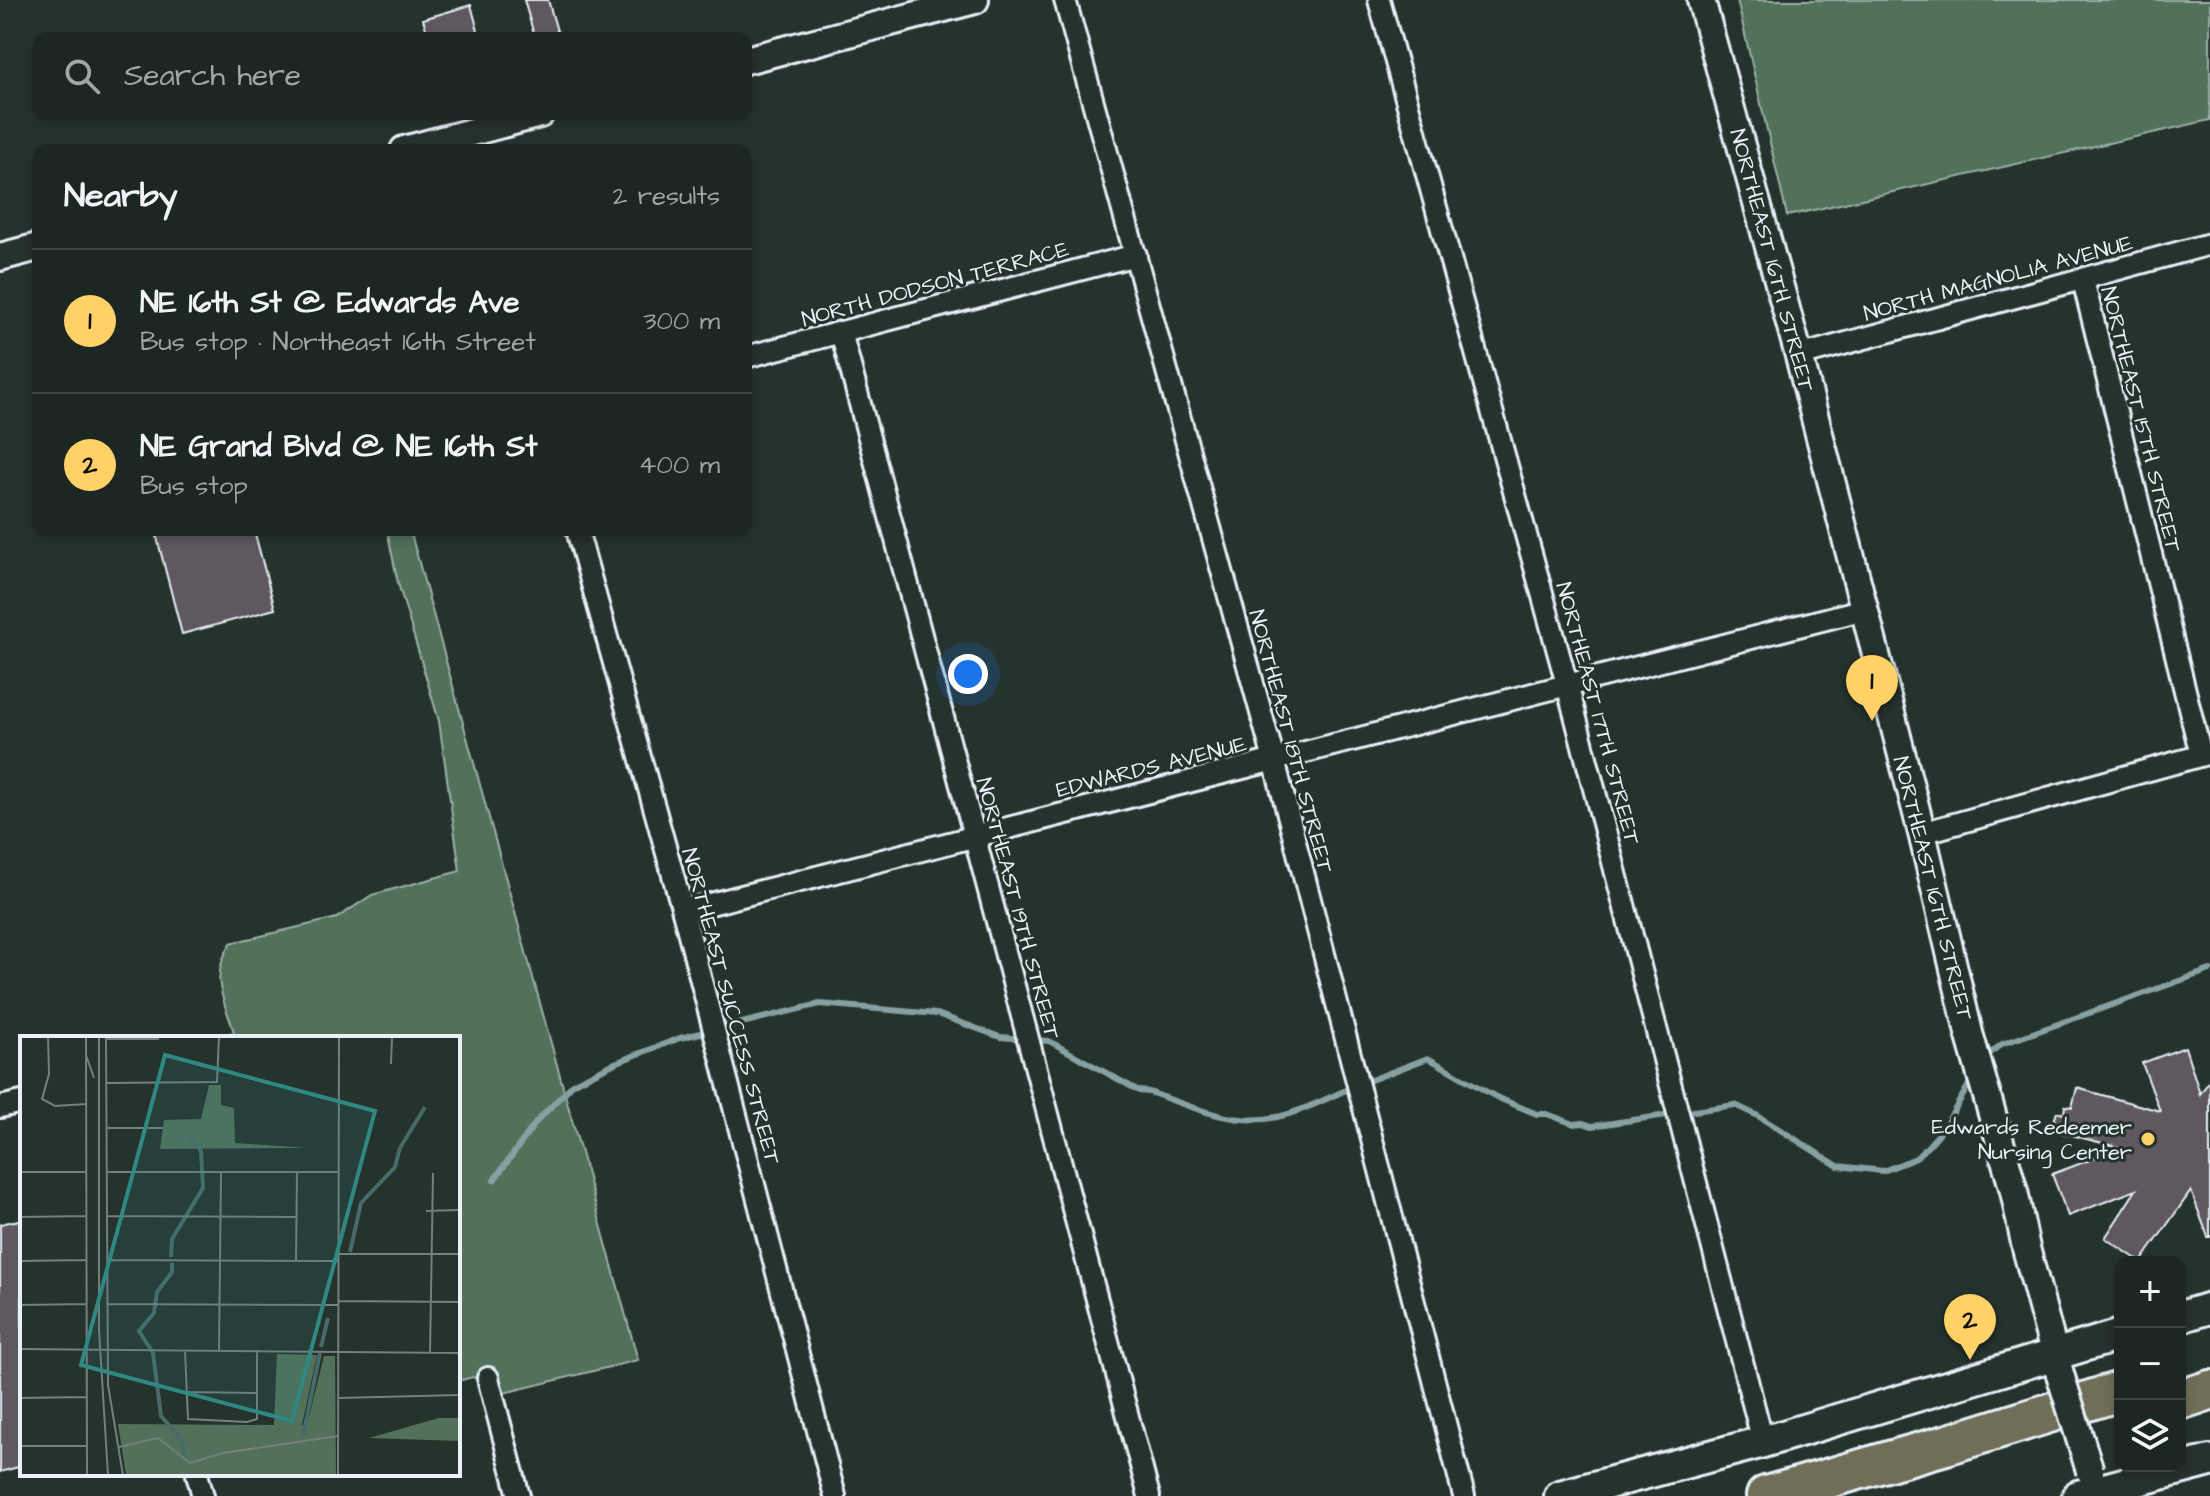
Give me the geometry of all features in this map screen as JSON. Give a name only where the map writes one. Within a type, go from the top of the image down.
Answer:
[{"type":"highway","points":[[2186,1370],[2210,1363]]},
{"type":"highway","points":[[2186,1398],[2210,1390]]},
{"type":"highway","points":[[1766,1496],[2114,1393]]},
{"type":"highway","points":[[1860,1496],[2114,1420]]},
{"type":"main road","points":[[2186,1315],[2210,1308]]},
{"type":"main road","points":[[1560,1496],[2058,1365],[2114,1338]]},
{"type":"main road","points":[[2090,1489],[2210,1461]]},
{"type":"street","points":[[752,58],[975,0]]},
{"type":"street","name":"NORTHEAST 18TH STREET","points":[[1065,0],[1274,760],[1464,1496]]},
{"type":"street","name":"NORTHEAST 17TH STREET","points":[[1379,0],[1567,684],[1763,1442]]},
{"type":"street","name":"NORTHEAST 16TH STREET","points":[[1701,0],[1799,356],[1922,833],[1969,1033],[2014,1191],[2090,1489]]},
{"type":"street","points":[[449,144],[472,141],[525,120]]},
{"type":"street","name":"NORTH MAGNOLIA AVENUE","points":[[1799,356],[2210,244]]},
{"type":"street","points":[[0,257],[32,249]]},
{"type":"street","name":"NORTH DODSON TERRACE","points":[[752,355],[1136,255]]},
{"type":"street","name":"NORTHEAST 15TH STREET","points":[[2083,280],[2205,754]]},
{"type":"street","name":"NORTHEAST 19TH STREET","points":[[841,332],[1149,1496]]},
{"type":"street","name":"NORTHEAST SUCCESS STREET","points":[[579,536],[683,911],[835,1496]]},
{"type":"street","name":"EDWARDS AVENUE","points":[[683,911],[1865,609]]},
{"type":"street","points":[[1922,833],[2205,754]]},
{"type":"street","points":[[0,1107],[20,1102]]},
{"type":"street","points":[[488,1378],[519,1496]]},
{"type":"street","points":[[198,1476],[203,1496]]},
{"type":"green space","points":[[1737,0],[2210,0],[2210,120],[1787,216]]},
{"type":"green space","points":[[388,536],[412,536],[638,1360],[504,1393],[473,1377],[460,1380],[460,1036],[221,1036],[234,1032],[219,977],[224,955],[231,943],[337,918],[372,895],[460,871],[439,721],[398,583]]},
{"type":"building","points":[[524,0],[548,0],[557,32],[533,32]]},
{"type":"building","points":[[471,5],[478,32],[427,32],[423,19]]},
{"type":"building","points":[[157,536],[256,536],[275,609],[182,634]]},
{"type":"building","name":"Edwards Redeemer Nursing Center","points":[[2185,1047],[2200,1094],[2210,1080],[2210,1237],[2191,1191],[2145,1256],[2132,1256],[2105,1238],[2136,1190],[2068,1216],[2052,1174],[2122,1148],[2051,1130],[2057,1112],[2064,1114],[2065,1106],[2072,1107],[2077,1088],[2160,1111],[2142,1063]]},
{"type":"building","points":[[19,1220],[20,1224],[20,1467],[0,1472],[0,1224]]},
{"type":"waterway","points":[[1983,1059],[2002,1044],[2210,970]]},
{"type":"waterway","points":[[494,1180],[537,1121],[574,1083],[680,1038],[820,1004],[937,1014],[1000,1037],[1049,1041],[1139,1091],[1228,1117],[1261,1119],[1286,1115],[1353,1087]]},
{"type":"waterway","points":[[1363,1083],[1428,1058],[1496,1097],[1537,1114],[1592,1126],[1735,1105],[1838,1166],[1883,1171],[1916,1158],[1929,1145],[1944,1128],[1974,1076]]},
{"type":"place","name":"NE 16th St @ Edwards Ave","points":[[1872,721]]},
{"type":"place","name":"Edwards Redeemer Nursing Center","points":[[2148,1139]]},
{"type":"place","name":"NE Grand Blvd @ NE 16th St","points":[[1970,1360]]}]
